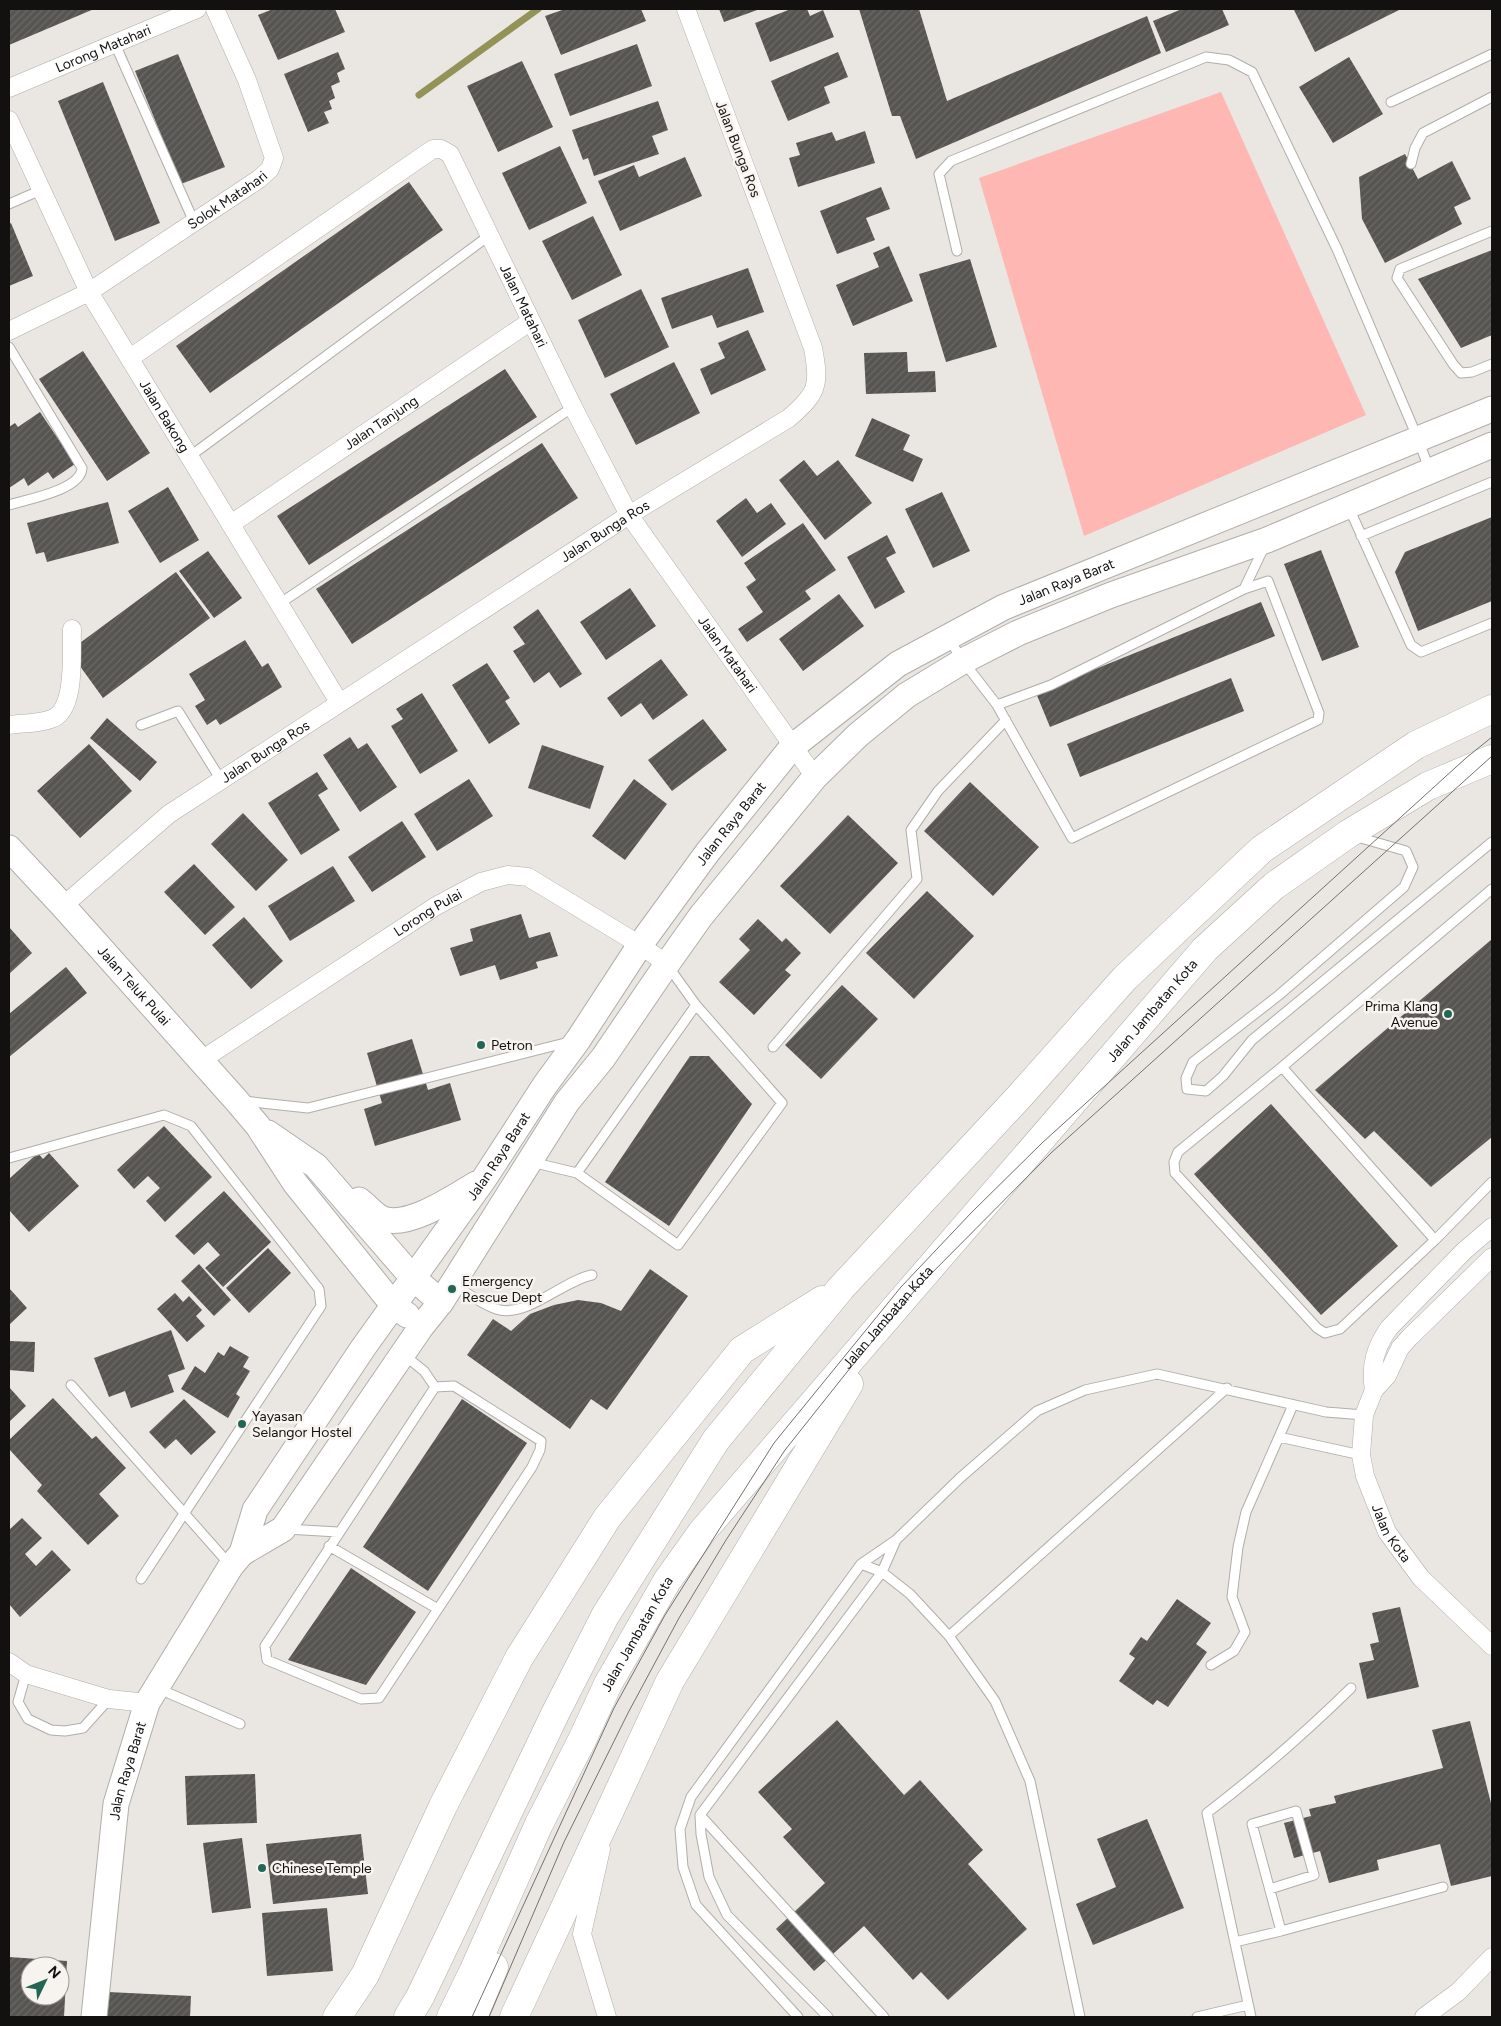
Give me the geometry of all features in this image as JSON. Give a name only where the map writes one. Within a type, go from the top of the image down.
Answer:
[{"type":"highway","points":[[408,2017],[420,1997],[555,1714],[606,1616],[716,1440],[840,1288],[1019,1097],[1125,978],[1262,849],[1416,745],[1492,708]]},
{"type":"highway","name":"Jalan Jambatan Kota","points":[[451,2017],[539,1824],[608,1684],[667,1581],[692,1546],[1205,949],[1274,886],[1348,834],[1428,786],[1492,759]]},
{"type":"highway","points":[[337,2017],[365,1975],[443,1806],[519,1658],[606,1518],[742,1350],[840,1288]]},
{"type":"highway","points":[[514,2017],[670,1681],[890,1316]]},
{"type":"highway","points":[[473,2017],[551,1828],[582,1740]]},
{"type":"main road","name":"Jalan Raya Barat","points":[[94,2017],[116,1804],[152,1695],[236,1559],[254,1510],[363,1348],[484,1179],[545,1084],[578,1040],[640,945],[707,853],[792,747],[898,664],[1004,607],[1492,408]]},
{"type":"main road","name":"Jalan Raya Barat","points":[[236,1559],[283,1528],[421,1327],[447,1293],[567,1102],[603,1058],[667,964],[702,916],[814,777],[858,735],[907,695],[963,661],[1018,634],[1111,595],[1268,540],[1492,445]]},
{"type":"main road","name":"Jalan Teluk Pulai","points":[[9,848],[236,1100],[258,1126],[295,1183],[394,1306],[421,1327]]},
{"type":"main road","name":"Jalan Teluk Pulai","points":[[258,1126],[316,1166],[413,1278],[447,1293]]},
{"type":"main road","points":[[316,1166],[383,1219],[404,1220],[423,1214],[484,1179]]},
{"type":"street","name":"Lorong Matahari","points":[[9,88],[197,9]]},
{"type":"street","name":"Solok Matahari","points":[[9,330],[89,292],[259,180],[270,169],[274,158],[246,80],[215,9]]},
{"type":"street","name":"Jalan Bunga Ros","points":[[63,906],[169,814],[629,515],[789,418],[806,403],[814,390],[817,372],[813,348],[686,9]]},
{"type":"street","name":"Jalan Bakong","points":[[9,120],[89,292],[339,702]]},
{"type":"street","name":"Jalan Matahari","points":[[130,358],[433,149],[441,149],[450,154],[573,406],[629,515],[814,777]]},
{"type":"street","name":"Jalan Tanjung","points":[[231,524],[531,321]]},
{"type":"street","points":[[9,725],[52,719],[66,706],[69,695],[72,629]]},
{"type":"street","name":"Lorong Pulai","points":[[200,1061],[436,906],[481,882],[508,875],[528,877],[640,945],[667,964]]},
{"type":"street","name":"Jalan Kota","points":[[1374,1390],[1371,1372],[1380,1340],[1389,1328],[1464,1251],[1492,1227]]},
{"type":"street","points":[[1464,1251],[1486,1262]]},
{"type":"street","name":"Jalan Kota","points":[[1486,1262],[1400,1348],[1387,1376],[1374,1390],[1364,1415],[1361,1455],[1365,1476],[1387,1532],[1422,1578],[1492,1646]]},
{"type":"street","points":[[9,1662],[26,1674],[109,1700],[152,1695]]},
{"type":"street","points":[[607,2017],[582,1934],[612,1805]]},
{"type":"street","points":[[1424,2017],[1458,1992],[1492,1957]]},
{"type":"lane","points":[[115,44],[194,222]]},
{"type":"lane","points":[[1392,102],[1492,54]]},
{"type":"lane","points":[[957,250],[939,174],[951,161],[1206,57],[1229,60],[1252,72],[1337,249],[1430,471]]},
{"type":"lane","points":[[1411,164],[1415,148],[1424,133],[1492,98]]},
{"type":"lane","points":[[9,204],[42,190]]},
{"type":"lane","points":[[1492,231],[1400,269],[1397,278],[1453,364],[1461,372],[1472,372],[1492,364]]},
{"type":"lane","points":[[189,456],[490,235]]},
{"type":"lane","points":[[9,347],[82,468],[82,474],[69,487],[9,505]]},
{"type":"lane","points":[[279,604],[573,406]]},
{"type":"lane","points":[[1361,536],[1492,482]]},
{"type":"lane","points":[[1348,506],[1411,645],[1422,652],[1492,623]]},
{"type":"lane","points":[[1244,589],[1268,540]]},
{"type":"lane","points":[[948,637],[963,661],[998,705],[1072,838],[1318,720],[1319,713],[1268,581],[1244,589],[1051,685],[998,705]]},
{"type":"lane","points":[[141,726],[178,711],[221,780]]},
{"type":"lane","points":[[773,1047],[917,878],[910,830],[938,790],[1006,720]]},
{"type":"lane","points":[[1348,834],[1406,852],[1413,867],[1404,886],[1279,995],[1193,1062],[1186,1078],[1187,1089],[1206,1091],[1224,1076],[1252,1040],[1492,842]]},
{"type":"lane","points":[[1492,889],[1282,1067],[1178,1152],[1174,1162],[1176,1173],[1317,1328],[1325,1333],[1340,1329],[1435,1240],[1492,1182]]},
{"type":"lane","points":[[530,1161],[577,1173],[678,1245],[782,1103],[696,1005],[667,964]]},
{"type":"lane","points":[[577,1173],[696,1005]]},
{"type":"lane","points":[[236,1100],[308,1108],[578,1040]]},
{"type":"lane","points":[[1282,1067],[1435,1240]]},
{"type":"lane","points":[[9,1158],[164,1115],[191,1126],[320,1289],[320,1306],[182,1513],[141,1580]]},
{"type":"lane","points":[[447,1293],[509,1311],[537,1301],[580,1278],[592,1276]]},
{"type":"lane","points":[[403,1354],[424,1371],[435,1387]]},
{"type":"lane","points":[[798,2017],[696,1905],[683,1867],[680,1829],[691,1797],[861,1564],[896,1540],[960,1478],[1037,1411],[1085,1390],[1157,1374],[1227,1388],[1247,1395],[1326,1412],[1364,1415]]},
{"type":"lane","points":[[71,1385],[182,1513],[236,1559]]},
{"type":"lane","points":[[454,1386],[541,1441],[540,1450],[532,1467],[379,1698],[361,1699],[267,1660],[265,1646],[338,1532],[435,1387],[454,1386]]},
{"type":"lane","points":[[949,1636],[1227,1388]]},
{"type":"lane","points":[[1211,1664],[1234,1651],[1245,1632],[1232,1597],[1238,1547],[1246,1512],[1293,1404]]},
{"type":"lane","points":[[1279,1437],[1361,1455]]},
{"type":"lane","points":[[283,1528],[305,1532],[338,1532]]},
{"type":"lane","points":[[828,2017],[727,1915],[708,1877],[700,1815],[882,1572],[896,1540]]},
{"type":"lane","points":[[329,1546],[438,1609]]},
{"type":"lane","points":[[861,1564],[882,1572],[910,1594],[949,1636],[995,1700],[1030,1781],[1080,2017]]},
{"type":"lane","points":[[26,1674],[18,1702],[28,1719],[52,1730],[65,1731],[83,1728],[109,1700]]},
{"type":"lane","points":[[1251,2017],[1207,1813],[1270,1764],[1351,1688]]},
{"type":"lane","points":[[152,1695],[240,1724]]},
{"type":"lane","points":[[1270,1889],[1314,1875],[1296,1811],[1252,1824],[1281,1931]]},
{"type":"lane","points":[[700,1815],[884,2017]]},
{"type":"lane","points":[[1235,1942],[1443,1887]]},
{"type":"lane","points":[[1196,2017],[1248,2005]]},
{"type":"shaded area","points":[[1221,92],[1366,415],[1084,536],[979,178]]},
{"type":"building","points":[[9,9],[94,9],[9,45]]},
{"type":"building","points":[[273,9],[335,9],[345,32],[278,60],[258,15]]},
{"type":"building","points":[[565,9],[641,9],[646,21],[561,55],[545,16]]},
{"type":"building","points":[[719,9],[760,9],[724,22]]},
{"type":"building","points":[[791,9],[807,9],[810,16],[823,10],[834,37],[770,62],[755,23]]},
{"type":"building","points":[[859,9],[919,9],[947,101],[1147,16],[1161,53],[916,159],[900,116],[892,116]]},
{"type":"building","points":[[1182,9],[1222,9],[1229,25],[1166,52],[1153,21]]},
{"type":"building","points":[[1295,9],[1401,9],[1315,52]]},
{"type":"building","points":[[637,44],[652,86],[570,116],[554,74]]},
{"type":"building","points":[[338,52],[345,69],[337,73],[340,82],[331,86],[335,98],[329,101],[332,109],[324,112],[329,123],[308,132],[284,74]]},
{"type":"building","points":[[838,52],[848,77],[824,87],[830,103],[788,121],[771,81]]},
{"type":"building","points":[[178,54],[225,167],[181,184],[135,71]]},
{"type":"building","points":[[1349,57],[1383,114],[1333,143],[1299,87]]},
{"type":"building","points":[[522,61],[553,127],[498,152],[467,86]]},
{"type":"building","points":[[103,82],[160,223],[115,241],[58,101]]},
{"type":"building","points":[[658,101],[668,130],[652,136],[659,154],[594,176],[588,158],[583,160],[572,130]]},
{"type":"building","points":[[865,131],[875,163],[798,187],[789,158],[800,155],[796,143],[832,132],[836,141]]},
{"type":"building","points":[[560,146],[587,203],[529,230],[502,173]]},
{"type":"building","points":[[1405,154],[1418,179],[1452,161],[1471,199],[1454,207],[1462,224],[1385,263],[1362,219],[1359,177]]},
{"type":"building","points":[[685,157],[702,196],[620,231],[598,181],[634,165],[639,177]]},
{"type":"building","points":[[409,182],[443,230],[210,393],[176,346]]},
{"type":"building","points":[[881,187],[890,209],[866,218],[875,240],[837,254],[820,211]]},
{"type":"building","points":[[593,216],[622,275],[572,300],[542,241]]},
{"type":"building","points":[[11,223],[33,276],[9,286],[9,224]]},
{"type":"building","points":[[889,246],[913,301],[853,326],[836,285],[879,267],[873,253]]},
{"type":"building","points":[[1492,250],[1492,335],[1461,348],[1418,279]]},
{"type":"building","points":[[970,259],[997,347],[946,362],[919,274]]},
{"type":"building","points":[[748,268],[764,312],[717,328],[712,315],[672,329],[661,298]]},
{"type":"building","points":[[641,289],[669,347],[605,378],[578,320]]},
{"type":"building","points":[[748,330],[766,370],[711,395],[700,369],[725,358],[718,343]]},
{"type":"building","points":[[83,351],[150,453],[107,481],[39,379]]},
{"type":"building","points":[[907,352],[908,372],[935,371],[936,392],[866,394],[864,353]]},
{"type":"building","points":[[674,362],[700,413],[636,445],[610,394]]},
{"type":"building","points":[[505,369],[537,417],[309,565],[277,516]]},
{"type":"building","points":[[40,412],[75,464],[53,479],[48,472],[28,486],[24,478],[9,488],[9,427],[15,423],[18,427]]},
{"type":"building","points":[[872,418],[910,435],[903,450],[923,459],[913,482],[855,456]]},
{"type":"building","points":[[542,443],[578,498],[352,644],[316,589]]},
{"type":"building","points":[[804,460],[817,476],[838,460],[872,503],[825,540],[779,480]]},
{"type":"building","points":[[168,487],[199,540],[160,563],[128,511]]},
{"type":"building","points":[[942,492],[970,551],[933,568],[905,509]]},
{"type":"building","points":[[746,498],[757,513],[771,503],[786,524],[742,557],[716,521]]},
{"type":"building","points":[[108,502],[119,543],[47,562],[44,552],[36,554],[27,523]]},
{"type":"building","points":[[1492,517],[1492,601],[1418,631],[1395,572],[1405,552]]},
{"type":"building","points":[[803,523],[836,570],[805,591],[811,599],[747,642],[738,629],[763,612],[746,587],[756,580],[744,563]]},
{"type":"building","points":[[887,535],[896,553],[886,558],[905,592],[875,609],[847,557]]},
{"type":"building","points":[[1321,550],[1359,647],[1322,661],[1284,564]]},
{"type":"building","points":[[208,551],[242,598],[214,618],[179,571]]},
{"type":"building","points":[[176,572],[210,618],[103,698],[69,651]]},
{"type":"building","points":[[630,588],[656,626],[606,660],[580,622]]},
{"type":"building","points":[[839,594],[864,626],[803,671],[779,639]]},
{"type":"building","points":[[1261,602],[1275,636],[1050,727],[1036,693]]},
{"type":"building","points":[[538,609],[582,674],[560,688],[549,672],[534,683],[513,651],[525,644],[513,627]]},
{"type":"building","points":[[245,640],[262,667],[268,663],[282,687],[220,725],[216,719],[207,725],[195,706],[205,700],[189,674]]},
{"type":"building","points":[[661,659],[688,695],[653,720],[641,703],[621,717],[607,698]]},
{"type":"building","points":[[487,663],[510,698],[505,701],[520,724],[489,744],[452,685]]},
{"type":"building","points":[[1231,678],[1244,711],[1080,777],[1067,744]]},
{"type":"building","points":[[422,693],[458,751],[420,774],[391,726],[403,719],[396,709]]},
{"type":"building","points":[[107,718],[157,762],[140,781],[90,738]]},
{"type":"building","points":[[703,719],[727,750],[672,791],[648,760]]},
{"type":"building","points":[[350,737],[358,749],[367,743],[397,787],[360,812],[323,755]]},
{"type":"building","points":[[89,744],[132,791],[80,838],[37,791]]},
{"type":"building","points":[[542,745],[604,766],[590,809],[528,788]]},
{"type":"building","points":[[317,772],[328,789],[318,795],[340,830],[301,855],[268,803]]},
{"type":"building","points":[[469,779],[493,816],[437,851],[414,814]]},
{"type":"building","points":[[634,779],[667,804],[625,860],[592,836]]},
{"type":"building","points":[[970,782],[1039,847],[993,896],[924,831]]},
{"type":"building","points":[[243,813],[288,860],[256,891],[211,844]]},
{"type":"building","points":[[848,815],[898,863],[830,934],[780,886]]},
{"type":"building","points":[[402,821],[426,857],[372,892],[348,857]]},
{"type":"building","points":[[194,864],[235,907],[205,935],[164,892]]},
{"type":"building","points":[[333,866],[355,901],[290,941],[268,906]]},
{"type":"building","points":[[927,891],[974,936],[914,999],[866,953]]},
{"type":"building","points":[[521,914],[529,938],[550,932],[558,956],[536,962],[538,968],[500,980],[495,965],[460,976],[450,948],[473,941],[470,929]]},
{"type":"building","points":[[244,917],[283,961],[251,989],[212,945]]},
{"type":"building","points":[[758,919],[782,942],[786,938],[801,953],[785,970],[791,975],[754,1015],[719,982],[750,950],[739,939]]},
{"type":"building","points":[[9,927],[32,953],[9,974]]},
{"type":"building","name":"Prima Klang Avenue","points":[[1492,939],[1492,1137],[1431,1187],[1374,1131],[1365,1139],[1315,1090]]},
{"type":"building","points":[[66,967],[87,993],[9,1057],[9,1014]]},
{"type":"building","points":[[842,985],[878,1019],[821,1079],[785,1045]]},
{"type":"building","points":[[412,1039],[428,1090],[450,1083],[461,1120],[375,1146],[364,1109],[382,1103],[367,1053]]},
{"type":"building","points":[[690,1056],[709,1056],[752,1104],[669,1226],[605,1182]]},
{"type":"building","points":[[1271,1104],[1398,1246],[1321,1315],[1194,1174]]},
{"type":"building","points":[[164,1126],[212,1177],[165,1222],[146,1201],[160,1188],[148,1176],[134,1189],[117,1170]]},
{"type":"building","points":[[38,1153],[43,1159],[49,1153],[79,1186],[29,1232],[9,1210],[9,1179]]},
{"type":"building","points":[[224,1191],[271,1242],[223,1287],[205,1268],[220,1255],[208,1242],[194,1255],[175,1236]]},
{"type":"building","points":[[268,1248],[291,1273],[249,1313],[226,1288]]},
{"type":"building","points":[[199,1264],[231,1300],[214,1316],[181,1281]]},
{"type":"building","points":[[650,1269],[688,1296],[607,1410],[591,1399],[570,1429],[467,1355],[493,1319],[511,1331],[530,1314],[554,1305],[578,1300],[601,1303],[621,1311]]},
{"type":"building","points":[[9,1288],[27,1308],[9,1325]]},
{"type":"building","points":[[175,1293],[183,1302],[189,1296],[202,1310],[196,1316],[205,1326],[187,1342],[157,1309]]},
{"type":"building","points":[[171,1330],[185,1369],[168,1375],[174,1392],[131,1408],[125,1391],[109,1397],[94,1358]]},
{"type":"building","points":[[9,1341],[35,1342],[34,1372],[9,1370]]},
{"type":"building","points":[[230,1346],[249,1357],[243,1367],[250,1371],[236,1394],[240,1397],[228,1418],[181,1389],[195,1366],[205,1373],[218,1352],[224,1356]]},
{"type":"building","points":[[9,1387],[26,1406],[9,1422]]},
{"type":"building","points":[[53,1398],[92,1439],[96,1436],[126,1468],[99,1494],[119,1516],[88,1545],[37,1491],[42,1485],[9,1449],[9,1440]]},
{"type":"building","points":[[184,1399],[216,1432],[191,1455],[176,1439],[165,1449],[149,1432]]},
{"type":"building","points":[[462,1399],[527,1443],[428,1591],[363,1547]]},
{"type":"building","points":[[22,1518],[42,1538],[25,1554],[36,1566],[52,1550],[71,1570],[20,1617],[9,1604],[9,1530]]},
{"type":"building","points":[[351,1568],[416,1612],[366,1685],[288,1660]]},
{"type":"building","points":[[1177,1599],[1211,1623],[1196,1644],[1207,1652],[1168,1707],[1157,1700],[1153,1705],[1119,1681],[1135,1658],[1129,1654],[1141,1637],[1147,1641]]},
{"type":"building","points":[[1400,1607],[1419,1687],[1367,1699],[1359,1663],[1374,1660],[1370,1644],[1379,1642],[1372,1613]]},
{"type":"building","points":[[837,1720],[904,1795],[920,1780],[983,1850],[968,1864],[1027,1929],[948,2000],[921,1972],[913,1980],[864,1926],[814,1971],[776,1929],[825,1883],[783,1837],[792,1829],[758,1792]]},
{"type":"building","points":[[1470,1721],[1492,1807],[1492,1876],[1451,1886],[1440,1844],[1377,1860],[1379,1870],[1329,1883],[1320,1851],[1294,1858],[1284,1823],[1311,1816],[1309,1809],[1336,1803],[1334,1796],[1443,1768],[1432,1730]]},
{"type":"building","points":[[255,1774],[257,1823],[187,1825],[185,1776]]},
{"type":"building","points":[[1147,1819],[1184,1908],[1093,1945],[1076,1904],[1116,1887],[1097,1839]]},
{"type":"building","points":[[361,1834],[368,1894],[273,1904],[266,1844]]},
{"type":"building","points":[[242,1838],[251,1908],[212,1913],[203,1843]]},
{"type":"building","points":[[327,1908],[333,1971],[267,1976],[262,1913]]},
{"type":"building","points":[[9,1957],[20,1958],[20,2006],[65,2006],[64,2017],[9,2017]]},
{"type":"building","points":[[108,1992],[191,1996],[190,2017],[107,2017]]},
{"type":"waterway","points":[[419,95],[538,9]]},
{"type":"tram line","points":[[472,2017],[614,1708],[665,1615],[774,1443],[901,1287],[971,1213],[1042,1143],[1466,758],[1492,737]]},
{"type":"tram line","points":[[489,2017],[564,1842],[628,1713],[679,1618],[726,1540],[785,1450],[847,1372],[915,1290],[1051,1153],[1492,756]]},
{"type":"place","name":"Prima Klang Avenue","points":[[1448,1014]]},
{"type":"place","name":"Petron","points":[[481,1045]]},
{"type":"place","name":"Emergency Rescue Dept","points":[[452,1289]]},
{"type":"place","name":"Yayasan Selangor Hostel","points":[[242,1424]]},
{"type":"place","name":"Chinese Temple","points":[[262,1868]]}]
